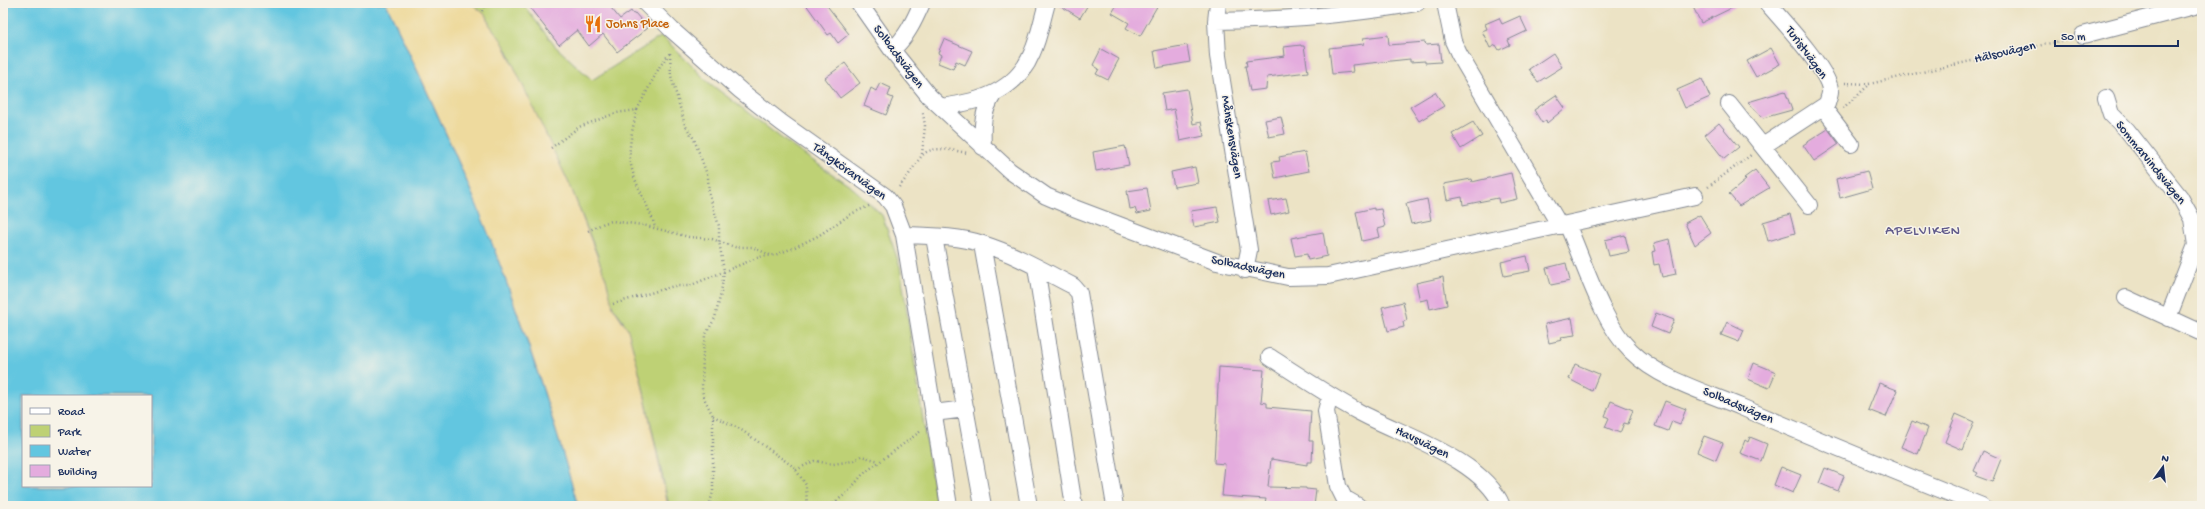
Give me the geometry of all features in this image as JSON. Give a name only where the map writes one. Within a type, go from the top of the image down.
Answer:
[{"type":"street","name":"Tångkörarvägen","points":[[645,3],[683,40],[742,91],[782,123],[885,196],[893,206],[904,235],[949,506]]},
{"type":"street","name":"Solbadsvägen","points":[[859,3],[892,50],[929,96],[986,150],[1027,184],[1074,208],[1196,256],[1245,270],[1288,277],[1328,276],[1695,196]]},
{"type":"street","points":[[892,50],[900,43],[922,3]]},
{"type":"street","points":[[941,107],[969,103],[993,95],[1017,76],[1027,64],[1036,45],[1047,3]]},
{"type":"street","name":"Månskensvägen","points":[[1218,3],[1216,21],[1218,56],[1249,250],[1245,270]]},
{"type":"street","points":[[1216,21],[1266,20],[1417,3]]},
{"type":"street","name":"Solbadsvägen","points":[[1445,3],[1453,41],[1458,54],[1564,225],[1614,330],[1632,352],[1644,362],[1674,378],[1836,447],[1982,506]]},
{"type":"street","name":"Turistvägen","points":[[1767,3],[1810,54],[1828,83],[1830,90],[1827,112]]},
{"type":"street","points":[[2083,35],[2202,4]]},
{"type":"street","points":[[986,150],[982,126],[984,112],[993,95]]},
{"type":"street","name":"Sommarvindsvägen","points":[[2106,98],[2111,114],[2127,130],[2180,197],[2192,219],[2196,245],[2168,318]]},
{"type":"street","points":[[1729,104],[1809,205]]},
{"type":"street","points":[[1762,146],[1827,112],[1851,144]]},
{"type":"street","points":[[904,235],[952,238],[982,244],[1004,252],[1073,286],[1079,293],[1115,506]]},
{"type":"street","points":[[934,237],[984,506]]},
{"type":"street","points":[[982,244],[1029,506]]},
{"type":"street","points":[[1036,268],[1074,506]]},
{"type":"street","points":[[2126,298],[2202,333]]},
{"type":"street","name":"Havsvägen","points":[[1270,357],[1330,396],[1376,421],[1445,453],[1495,492],[1502,506]]},
{"type":"street","points":[[1330,396],[1326,411],[1338,486],[1344,498],[1358,506]]},
{"type":"street","points":[[934,418],[966,409]]},
{"type":"path","points":[[482,11],[486,3]]},
{"type":"path","name":"Hälsovägen","points":[[1828,83],[1869,84],[2083,35]]},
{"type":"path","points":[[655,227],[652,216],[636,179],[630,158],[630,148],[637,110],[660,66],[670,52],[683,40]]},
{"type":"path","points":[[670,52],[671,76],[685,125],[694,139],[708,176],[709,194],[719,226],[719,241],[724,271],[715,318],[705,336],[703,351],[702,390],[704,398],[713,416],[713,492],[710,506]]},
{"type":"path","points":[[1827,112],[1869,84]]},
{"type":"path","points":[[613,304],[674,286],[689,286],[759,257],[793,248],[818,236],[851,214],[899,187],[922,154],[925,126],[922,102],[929,96]]},
{"type":"path","points":[[551,148],[580,127],[616,113],[637,110]]},
{"type":"path","points":[[1695,196],[1762,146]]},
{"type":"path","points":[[922,154],[941,148],[984,157],[986,150]]},
{"type":"path","points":[[588,231],[604,223],[612,221],[655,227],[688,237],[719,241],[736,247],[752,247],[771,255]]},
{"type":"path","points":[[713,416],[740,429],[796,470],[806,485],[807,506]]},
{"type":"path","points":[[830,506],[847,493],[862,474],[934,418]]},
{"type":"path","points":[[796,470],[814,461],[833,464],[853,461],[861,456],[879,461]]},
{"type":"green space","points":[[471,3],[522,3],[555,46],[592,80],[662,36],[708,82],[793,147],[854,189],[882,215],[900,266],[936,506],[669,506],[641,379],[623,320],[613,307],[609,296],[606,279],[601,270],[598,256],[572,190],[519,80],[508,51],[489,24],[487,16]]},
{"type":"sand","points":[[386,3],[471,3],[487,16],[489,24],[502,41],[572,190],[606,279],[613,307],[628,330],[641,379],[668,506],[578,506],[565,459],[520,319],[486,228],[433,104]]},
{"type":"water","points":[[3,3],[386,3],[451,146],[488,233],[536,368],[578,506],[3,506]]},
{"type":"building","name":"Johns Place","points":[[526,3],[607,3],[620,19],[631,11],[633,14],[635,13],[648,28],[617,52],[603,34],[589,46],[577,30],[559,45]]},
{"type":"building","points":[[805,3],[825,3],[849,34],[838,43],[831,33],[828,35]]},
{"type":"building","points":[[1056,3],[1089,3],[1080,18]]},
{"type":"building","points":[[1118,3],[1159,3],[1140,36],[1126,28],[1129,23],[1112,13]]},
{"type":"building","points":[[1702,3],[1742,3],[1701,23],[1693,7]]},
{"type":"building","points":[[1520,16],[1527,31],[1508,40],[1510,45],[1499,50],[1496,45],[1490,48],[1482,31],[1487,29],[1485,24],[1499,18],[1502,24]]},
{"type":"building","points":[[1388,35],[1389,45],[1425,42],[1426,45],[1439,44],[1441,62],[1410,62],[1410,59],[1352,65],[1353,72],[1332,74],[1329,48],[1364,44],[1363,38]]},
{"type":"building","points":[[944,39],[972,51],[965,65],[956,61],[953,69],[938,63],[941,55],[938,53]]},
{"type":"building","points":[[1187,45],[1190,62],[1157,68],[1154,51]]},
{"type":"building","points":[[1304,46],[1308,72],[1267,77],[1266,89],[1250,91],[1245,66],[1247,66],[1246,61],[1285,56],[1284,47]]},
{"type":"building","points":[[1771,48],[1780,64],[1756,77],[1747,61]]},
{"type":"building","points":[[1101,49],[1119,59],[1108,80],[1096,74],[1099,69],[1093,65]]},
{"type":"building","points":[[1553,53],[1562,67],[1538,82],[1529,69]]},
{"type":"building","points":[[845,63],[860,83],[840,98],[825,78]]},
{"type":"building","points":[[1702,79],[1710,97],[1685,108],[1677,90]]},
{"type":"building","points":[[880,83],[891,88],[888,96],[893,98],[886,115],[864,106],[871,88],[876,91]]},
{"type":"building","points":[[1187,89],[1193,124],[1201,122],[1204,136],[1180,141],[1174,109],[1165,111],[1162,93]]},
{"type":"building","points":[[1785,91],[1792,110],[1763,118],[1748,102]]},
{"type":"building","points":[[1435,92],[1444,106],[1419,121],[1410,107]]},
{"type":"building","points":[[1556,95],[1565,108],[1547,123],[1546,120],[1542,123],[1534,110]]},
{"type":"building","points":[[1281,117],[1285,134],[1269,137],[1265,120]]},
{"type":"building","points":[[1473,122],[1482,136],[1461,149],[1452,134]]},
{"type":"building","points":[[1719,123],[1739,147],[1724,159],[1705,135]]},
{"type":"building","points":[[1828,129],[1839,144],[1814,161],[1803,145]]},
{"type":"building","points":[[1125,146],[1129,165],[1096,171],[1093,152]]},
{"type":"building","points":[[1305,152],[1309,171],[1275,178],[1272,162],[1280,161],[1279,157]]},
{"type":"building","points":[[1195,167],[1198,183],[1174,187],[1171,172]]},
{"type":"building","points":[[1755,170],[1769,188],[1739,206],[1729,194],[1746,180],[1744,178]]},
{"type":"building","points":[[1867,171],[1872,189],[1840,198],[1836,179]]},
{"type":"building","points":[[1511,173],[1517,199],[1499,203],[1498,198],[1463,205],[1462,197],[1447,200],[1444,184],[1471,179],[1472,182]]},
{"type":"building","points":[[1147,188],[1151,211],[1137,214],[1135,208],[1130,209],[1127,191]]},
{"type":"building","points":[[1286,198],[1289,211],[1271,215],[1268,201]]},
{"type":"building","points":[[1427,199],[1431,220],[1411,224],[1406,204]]},
{"type":"building","points":[[1217,207],[1220,222],[1194,227],[1191,211]]},
{"type":"building","points":[[1374,208],[1374,210],[1381,209],[1385,227],[1378,229],[1380,237],[1362,241],[1356,212]]},
{"type":"building","points":[[1790,214],[1795,233],[1768,241],[1763,222]]},
{"type":"building","points":[[1700,215],[1711,233],[1695,245],[1685,223]]},
{"type":"building","points":[[1323,232],[1327,256],[1308,260],[1307,254],[1295,256],[1291,238]]},
{"type":"building","points":[[1625,235],[1629,252],[1609,256],[1605,240]]},
{"type":"building","points":[[1669,239],[1676,274],[1662,277],[1659,264],[1654,265],[1652,252],[1656,251],[1654,243]]},
{"type":"building","points":[[1527,256],[1530,271],[1504,276],[1501,262]]},
{"type":"building","points":[[1566,263],[1570,281],[1551,285],[1546,268]]},
{"type":"building","points":[[1443,277],[1447,305],[1430,309],[1428,299],[1420,301],[1416,283]]},
{"type":"building","points":[[1403,302],[1407,320],[1403,322],[1404,327],[1388,331],[1382,307]]},
{"type":"building","points":[[1656,313],[1674,320],[1668,334],[1651,327]]},
{"type":"building","points":[[1572,318],[1575,335],[1561,337],[1562,340],[1549,343],[1545,324]]},
{"type":"building","points":[[1727,322],[1744,330],[1739,342],[1721,335]]},
{"type":"building","points":[[1754,363],[1776,372],[1769,388],[1748,379]]},
{"type":"building","points":[[1575,364],[1599,374],[1592,391],[1569,379]]},
{"type":"building","points":[[1219,367],[1264,370],[1261,402],[1267,403],[1267,407],[1311,411],[1309,441],[1313,441],[1312,462],[1307,462],[1307,465],[1271,459],[1268,487],[1306,488],[1316,490],[1314,506],[1281,502],[1281,505],[1265,504],[1266,499],[1222,496],[1225,464],[1214,463]]},
{"type":"building","points":[[1879,383],[1897,390],[1886,417],[1868,410]]},
{"type":"building","points":[[1611,401],[1633,410],[1628,424],[1624,423],[1620,433],[1605,427],[1609,418],[1605,416]]},
{"type":"building","points":[[1665,401],[1686,409],[1680,424],[1672,421],[1668,431],[1655,426]]},
{"type":"building","points":[[1956,414],[1974,422],[1963,450],[1945,442]]},
{"type":"building","points":[[1912,421],[1928,428],[1918,454],[1901,447]]},
{"type":"building","points":[[1704,436],[1723,443],[1716,460],[1697,452]]},
{"type":"building","points":[[1750,437],[1767,444],[1761,461],[1740,453],[1745,440],[1748,442]]},
{"type":"building","points":[[1983,451],[2001,459],[1992,482],[1976,476],[1978,473],[1974,471]]},
{"type":"building","points":[[1781,467],[1801,475],[1793,493],[1774,485]]},
{"type":"building","points":[[1825,468],[1844,476],[1838,491],[1819,483]]},
{"type":"place","name":"Johns Place","points":[[593,24]]},
{"type":"district","name":"APELVIKEN","points":[[1923,231]]}]
